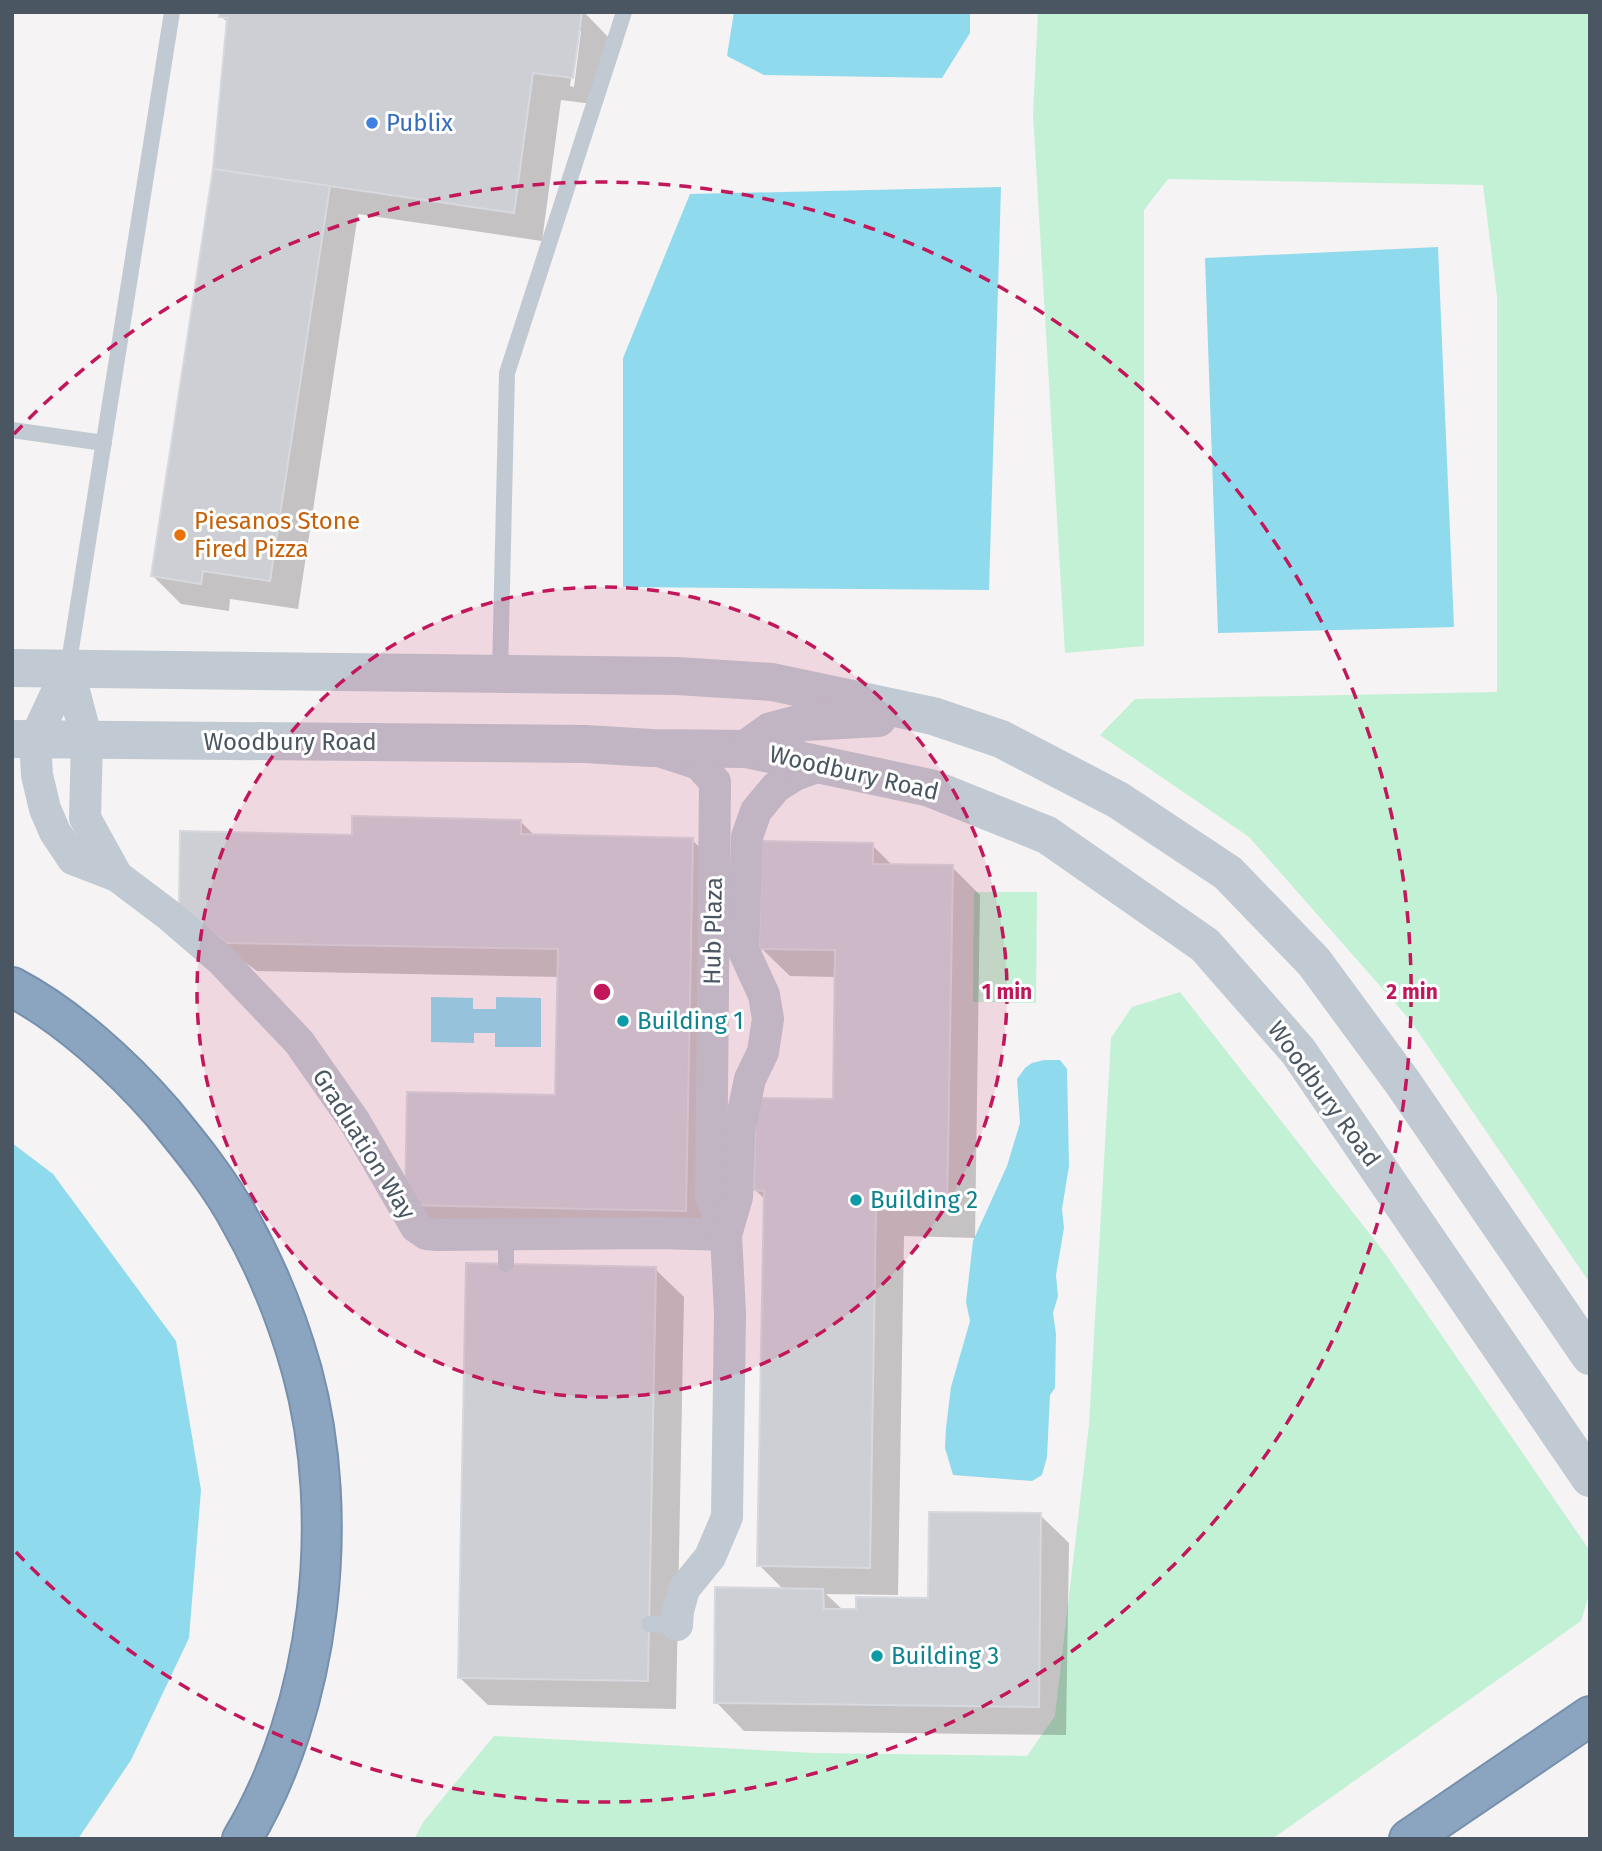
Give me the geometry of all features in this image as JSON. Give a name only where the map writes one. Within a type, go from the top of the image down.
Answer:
[{"type":"highway","points":[[12,987],[63,1021],[107,1056],[146,1094],[210,1173],[242,1222],[265,1270],[302,1372],[313,1425],[320,1483],[322,1554],[319,1591],[310,1655],[286,1745],[242,1839]]},
{"type":"highway","points":[[1409,1839],[1590,1716]]},
{"type":"street","points":[[12,668],[677,676],[772,682],[933,716],[1000,739],[1118,800],[1228,873],[1314,962],[1403,1083],[1590,1356]]},
{"type":"street","points":[[24,739],[68,668]]},
{"type":"street","points":[[55,832],[85,818],[87,740],[68,668]]},
{"type":"street","points":[[651,748],[699,764],[715,782],[728,764],[771,731],[806,722],[933,716]]},
{"type":"street","name":"Woodbury Road","points":[[24,739],[584,744],[746,749],[930,788],[1047,835],[1205,945],[1298,1051],[1590,1478]]},
{"type":"street","name":"Graduation Way","points":[[24,739],[37,775],[45,809],[55,832],[73,859],[117,876],[170,916],[220,960],[299,1042],[355,1122],[416,1227],[426,1234],[506,1249],[660,1233],[726,1235]]},
{"type":"street","name":"Hub Plaza","points":[[726,1235],[737,1197],[739,1130],[750,1079],[763,1052],[768,1018],[764,995],[743,949],[747,837],[756,811],[776,787],[795,775],[825,764]]},
{"type":"street","name":"Hub Plaza","points":[[663,1624],[678,1611],[684,1589],[710,1557],[726,1517],[730,1313],[726,1235],[711,1197],[710,1079],[715,782]]},
{"type":"street","name":"Graduation Way","points":[[85,818],[117,876]]},
{"type":"street","points":[[712,972],[754,975]]},
{"type":"street","points":[[710,1079],[750,1079]]},
{"type":"lane","points":[[68,668],[172,12]]},
{"type":"lane","points":[[500,673],[507,373],[624,12]]},
{"type":"lane","points":[[12,430],[104,443]]},
{"type":"green space","points":[[1038,12],[1590,12],[1590,1283],[1410,1020],[1249,837],[1100,735],[1135,699],[1497,692],[1497,296],[1483,185],[1168,179],[1144,210],[1144,646],[1065,653],[1033,114]]},
{"type":"green space","points":[[974,892],[1037,892],[1036,1003],[973,1002]]},
{"type":"green space","points":[[1180,992],[1387,1256],[1590,1551],[1590,1591],[1581,1621],[1272,1839],[414,1839],[424,1821],[494,1736],[815,1753],[1027,1756],[1055,1716],[1089,1425],[1111,1038],[1132,1007]]},
{"type":"water","points":[[734,12],[970,12],[970,33],[942,78],[764,75],[727,56]]},
{"type":"water","points":[[1001,187],[989,590],[623,587],[623,358],[690,194]]},
{"type":"water","points":[[1438,247],[1454,627],[1218,633],[1205,258]]},
{"type":"water","points":[[431,997],[473,998],[473,1009],[496,1009],[496,997],[541,998],[541,1047],[495,1047],[495,1033],[474,1033],[474,1043],[431,1042]]},
{"type":"water","points":[[1060,1060],[1067,1069],[1069,1166],[1062,1209],[1064,1228],[1056,1275],[1058,1296],[1053,1313],[1056,1334],[1055,1388],[1050,1395],[1047,1457],[1042,1475],[1032,1481],[953,1475],[945,1448],[946,1428],[951,1387],[970,1321],[966,1302],[973,1241],[1007,1166],[1020,1123],[1017,1079],[1032,1063]]},
{"type":"water","points":[[12,1143],[53,1174],[176,1341],[201,1490],[189,1638],[131,1760],[78,1839],[12,1839]]},
{"type":"building","name":"Publix","points":[[220,12],[582,12],[573,78],[533,73],[514,213],[213,169],[227,18],[219,17]]},
{"type":"building","points":[[213,169],[330,186],[270,581],[203,571],[201,584],[151,576]]},
{"type":"building","name":"Building 1","points":[[352,816],[521,820],[521,834],[693,838],[686,1211],[405,1205],[407,1092],[555,1095],[558,949],[227,943],[179,909],[180,831],[352,835]]},
{"type":"building","name":"Building 2","points":[[762,841],[873,843],[873,864],[953,865],[947,1210],[876,1209],[870,1568],[757,1566],[764,1191],[754,1190],[756,1098],[833,1099],[835,950],[759,949]]},
{"type":"building","points":[[466,1263],[656,1267],[648,1681],[458,1678]]},
{"type":"building","name":"Building 3","points":[[929,1512],[1041,1513],[1039,1707],[714,1703],[715,1587],[823,1589],[824,1609],[856,1609],[856,1597],[928,1598]]},
{"type":"place","name":"Publix","points":[[372,123]]},
{"type":"place","name":"Piesanos Stone Fired Pizza","points":[[180,535]]},
{"type":"place","name":"Building 1","points":[[623,1021]]},
{"type":"place","name":"Building 2","points":[[856,1200]]},
{"type":"place","name":"Building 3","points":[[877,1656]]}]
